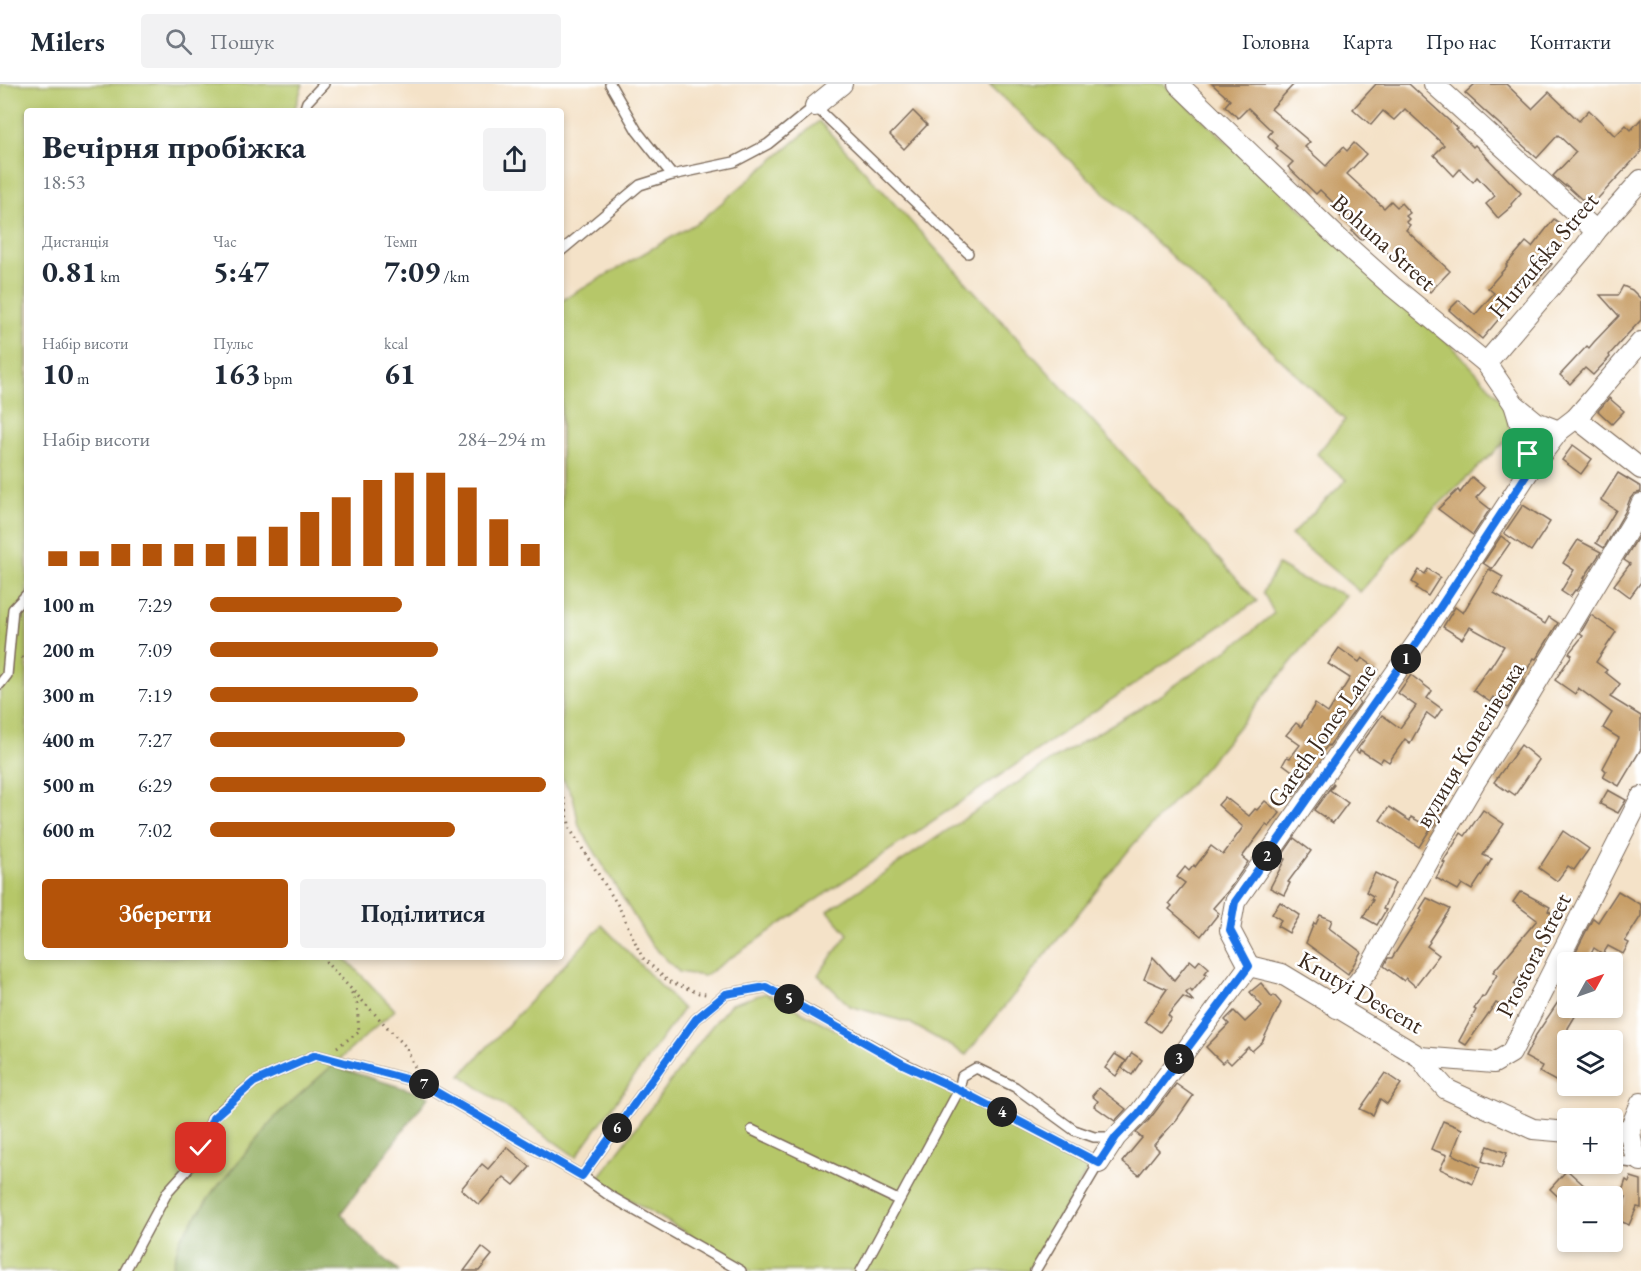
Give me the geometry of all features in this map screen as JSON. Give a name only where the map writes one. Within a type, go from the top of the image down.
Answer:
[{"type":"street","points":[[815,106],[842,84]]},
{"type":"street","name":"Bohuna Street","points":[[1178,84],[1337,237],[1392,286],[1486,363],[1514,404],[1536,422],[1559,431]]},
{"type":"street","points":[[1434,84],[1596,231]]},
{"type":"street","name":"Hurzufska Street","points":[[1486,363],[1641,180]]},
{"type":"street","name":"Gareth Jones Lane","points":[[1249,966],[1230,930],[1235,902],[1422,635],[1529,471],[1559,431],[1576,418],[1641,342]]},
{"type":"street","points":[[1514,404],[1524,434],[1529,471]]},
{"type":"street","points":[[1576,418],[1641,469]]},
{"type":"street","name":"вулиця Конелівська","points":[[1337,1008],[1368,970],[1437,846],[1630,527],[1641,504]]},
{"type":"street","name":"Prostora Street","points":[[1420,1057],[1494,1063],[1511,1053],[1641,797]]},
{"type":"street","points":[[1099,1163],[1116,1137],[1139,1113],[1249,966]]},
{"type":"street","name":"Krutyi Descent","points":[[1249,966],[1282,974],[1420,1057],[1446,1089],[1533,1129],[1557,1133]]},
{"type":"street","points":[[1623,1128],[1641,1103]]},
{"type":"street","points":[[1623,1133],[1632,1144],[1641,1162]]},
{"type":"lane","points":[[305,108],[307,102],[324,84]]},
{"type":"lane","points":[[610,84],[637,131],[672,175]]},
{"type":"lane","points":[[564,248],[640,185],[672,175],[734,162],[768,144],[815,106],[968,253]]},
{"type":"lane","points":[[0,684],[7,675],[13,609],[24,597]]},
{"type":"lane","points":[[582,1176],[696,1019],[726,994],[766,987],[903,1064],[959,1090],[1099,1163],[1035,1271]]},
{"type":"lane","points":[[125,1271],[168,1191],[187,1170],[201,1148],[213,1118],[254,1082],[316,1055],[421,1083],[741,1271]]},
{"type":"lane","points":[[861,1271],[959,1090],[962,1076],[976,1068],[1015,1088],[1074,1130],[1094,1137],[1116,1137]]},
{"type":"lane","points":[[752,1130],[898,1200]]},
{"type":"lane","points":[[1623,1161],[1641,1162]]},
{"type":"path","points":[[564,798],[570,829],[619,908],[642,957],[668,981],[699,993],[726,994]]},
{"type":"path","points":[[324,960],[406,1047],[421,1083]]},
{"type":"path","points":[[316,1055],[342,1046],[359,1032],[357,1004],[349,984]]},
{"type":"green space","points":[[0,84],[303,84],[295,108],[24,108],[24,960],[347,960],[395,1010],[279,1113],[214,1191],[180,1239],[171,1271],[0,1271]]},
{"type":"green space","points":[[989,84],[1164,84],[1457,351],[1506,405],[1511,436],[1431,512],[1360,592],[1291,535],[1346,480],[1317,454],[1345,420]]},
{"type":"green space","points":[[819,121],[1257,601],[704,976],[679,972],[651,944],[579,826],[573,796],[564,781],[564,299],[700,221]]},
{"type":"green space","points":[[1278,565],[1300,578],[1346,595],[1206,767],[1132,846],[966,1055],[910,1023],[850,1006],[818,975],[848,934],[828,911],[1047,763],[1153,700],[1243,639],[1274,613],[1263,592]]},
{"type":"green space","points":[[602,925],[683,1009],[576,1157],[461,1075]]},
{"type":"green space","points":[[766,993],[1091,1164],[1028,1271],[751,1271],[597,1180],[711,1027],[731,1004]]},
{"type":"green space","points":[[332,1066],[429,1096],[341,1213],[364,1241],[399,1271],[171,1271],[180,1239],[214,1191],[279,1113]]},
{"type":"building","points":[[1212,84],[1294,84],[1271,109],[1310,142],[1305,147],[1326,166],[1343,147],[1347,151],[1354,143],[1366,154],[1347,174],[1384,208],[1391,201],[1397,207],[1401,203],[1410,213],[1406,216],[1409,219],[1406,222],[1410,225],[1406,230],[1450,271],[1430,292],[1368,234],[1361,240],[1352,231],[1354,229],[1340,216],[1343,212],[1320,190],[1316,194],[1288,167],[1293,162],[1276,148],[1278,146],[1268,136],[1272,131],[1248,108],[1238,118],[1225,106],[1230,100]]},
{"type":"building","points":[[1376,84],[1409,84],[1457,128],[1455,129],[1473,147],[1475,145],[1521,193],[1511,204],[1512,206],[1498,218],[1486,204],[1495,196],[1477,177],[1473,182],[1460,169],[1454,176],[1434,155],[1444,145],[1405,109],[1394,120],[1383,111],[1371,125],[1353,109]]},
{"type":"building","points":[[1475,84],[1506,84],[1532,109],[1549,92],[1579,121],[1589,110],[1615,136],[1626,125],[1631,130],[1641,119],[1641,152],[1590,207],[1553,176],[1576,152],[1558,135],[1537,158],[1465,93]]},
{"type":"building","points":[[913,111],[927,125],[904,149],[890,135]]},
{"type":"building","points":[[1554,219],[1572,233],[1549,262],[1552,264],[1534,284],[1531,281],[1482,339],[1449,310],[1459,300],[1475,315],[1494,293],[1488,288],[1506,265],[1526,242],[1532,247]]},
{"type":"building","points":[[1623,286],[1632,290],[1641,299],[1641,320],[1593,375],[1585,368],[1570,384],[1560,375],[1619,316],[1600,295],[1618,295]]},
{"type":"building","points":[[1609,398],[1624,411],[1612,424],[1598,411]]},
{"type":"building","points":[[1573,445],[1592,459],[1581,474],[1562,460]]},
{"type":"building","points":[[1618,473],[1641,487],[1641,492],[1634,494],[1630,499],[1604,548],[1596,543],[1616,510],[1601,500]]},
{"type":"building","points":[[1472,477],[1485,488],[1476,498],[1490,509],[1473,535],[1438,509],[1458,490],[1460,493]]},
{"type":"building","points":[[1523,505],[1550,522],[1531,551],[1504,533]]},
{"type":"building","points":[[1641,532],[1641,582],[1630,597],[1614,585],[1630,564],[1624,560]]},
{"type":"building","points":[[1501,536],[1510,543],[1492,569],[1483,563]]},
{"type":"building","points":[[1578,540],[1601,552],[1577,591],[1575,590],[1570,597],[1561,591],[1574,570],[1563,563]]},
{"type":"building","points":[[1428,569],[1440,577],[1428,596],[1416,588],[1418,586],[1412,582],[1419,570],[1425,574]]},
{"type":"building","points":[[1489,569],[1503,577],[1494,593],[1545,624],[1549,617],[1558,623],[1522,678],[1524,680],[1508,708],[1493,697],[1490,702],[1473,690],[1504,646],[1470,627],[1462,639],[1443,627],[1455,607],[1463,613]]},
{"type":"building","points":[[1591,615],[1616,632],[1596,662],[1620,684],[1610,697],[1641,716],[1641,749],[1619,786],[1603,777],[1606,771],[1603,768],[1619,738],[1603,728],[1612,713],[1578,688],[1575,694],[1555,680],[1572,655],[1569,653],[1583,636],[1580,634]]},
{"type":"building","points":[[1339,648],[1359,662],[1362,658],[1379,670],[1358,701],[1360,703],[1329,746],[1308,769],[1312,771],[1294,796],[1292,795],[1303,779],[1283,764],[1300,745],[1286,735],[1296,723],[1301,727],[1315,704],[1328,713],[1350,678],[1328,664]]},
{"type":"building","points":[[1411,675],[1432,691],[1427,698],[1442,709],[1435,719],[1427,713],[1410,743],[1405,739],[1389,762],[1383,758],[1380,763],[1360,750],[1359,753],[1356,751],[1382,715],[1400,728],[1416,706],[1398,693]]},
{"type":"building","points":[[1521,745],[1539,760],[1515,795],[1494,782]]},
{"type":"building","points":[[1333,784],[1330,790],[1348,803],[1333,823],[1314,810]]},
{"type":"building","points":[[1608,790],[1626,800],[1618,813],[1600,804]]},
{"type":"building","points":[[1225,797],[1249,816],[1265,801],[1280,813],[1269,827],[1266,825],[1242,857],[1248,862],[1213,908],[1219,913],[1201,936],[1169,909],[1172,906],[1169,903],[1185,883],[1177,877],[1185,867],[1189,871],[1194,865],[1195,867],[1211,846],[1223,855],[1243,827],[1218,805]]},
{"type":"building","points":[[1434,799],[1447,806],[1434,827],[1426,822],[1423,816]]},
{"type":"building","points":[[1389,807],[1410,821],[1411,817],[1431,828],[1419,847],[1380,820]]},
{"type":"building","points":[[1483,810],[1504,824],[1483,855],[1492,859],[1472,890],[1462,884],[1458,890],[1436,878],[1461,833],[1465,836]]},
{"type":"building","points":[[1563,831],[1589,849],[1574,870],[1568,866],[1557,881],[1539,868]]},
{"type":"building","points":[[1294,838],[1311,851],[1288,882],[1290,883],[1284,895],[1270,888],[1285,859],[1281,857]]},
{"type":"building","points":[[1375,873],[1395,883],[1383,909],[1386,910],[1377,925],[1363,917],[1373,900],[1371,899],[1373,896],[1366,892]]},
{"type":"building","points":[[1618,891],[1641,905],[1641,916],[1625,941],[1629,943],[1623,954],[1608,946],[1604,952],[1594,948],[1592,952],[1576,952],[1593,918],[1598,922]]},
{"type":"building","points":[[1520,892],[1550,907],[1548,911],[1561,918],[1547,944],[1514,984],[1521,988],[1510,1006],[1507,1004],[1505,1008],[1496,1003],[1466,1045],[1459,1041],[1476,1010],[1474,1009],[1497,975],[1493,972],[1537,920],[1513,902]]},
{"type":"building","points":[[1427,898],[1450,909],[1427,946],[1439,955],[1415,986],[1406,978],[1404,981],[1384,966],[1388,958],[1392,958],[1422,911],[1420,909]]},
{"type":"building","points":[[1280,902],[1300,915],[1289,933],[1277,926],[1281,920],[1272,914]]},
{"type":"building","points":[[1320,915],[1332,920],[1329,928],[1361,952],[1348,974],[1306,943]]},
{"type":"building","points":[[1153,957],[1174,980],[1190,960],[1196,965],[1200,960],[1209,968],[1205,973],[1207,974],[1192,992],[1190,989],[1186,993],[1194,1002],[1183,997],[1168,1015],[1171,1018],[1160,1032],[1145,1021],[1167,989],[1144,979]]},
{"type":"building","points":[[1261,983],[1272,997],[1274,995],[1281,1003],[1262,1042],[1252,1051],[1248,1047],[1231,1064],[1226,1059],[1222,1063],[1206,1047],[1229,1024],[1225,1020],[1234,1011],[1245,1022],[1262,1006],[1250,992]]},
{"type":"building","points":[[1557,1004],[1557,1018],[1574,1018],[1568,1030],[1557,1030],[1557,1082],[1539,1072],[1542,1066],[1525,1057],[1536,1035]]},
{"type":"building","points":[[1132,1053],[1142,1060],[1132,1075],[1122,1068]]},
{"type":"building","points":[[1115,1054],[1126,1061],[1116,1076],[1105,1068]]},
{"type":"building","points":[[1385,1073],[1401,1084],[1387,1104],[1380,1099],[1373,1115],[1360,1109]]},
{"type":"building","points":[[1176,1084],[1193,1096],[1177,1119],[1154,1145],[1159,1150],[1139,1175],[1122,1162],[1142,1138],[1136,1133],[1149,1120]]},
{"type":"building","points":[[1099,1088],[1126,1109],[1115,1121],[1094,1106],[1098,1101],[1092,1096]]},
{"type":"building","points":[[1443,1121],[1462,1129],[1452,1154],[1480,1167],[1473,1184],[1440,1169],[1447,1155],[1431,1149]]},
{"type":"building","points":[[1488,1146],[1507,1153],[1501,1168],[1482,1161]]},
{"type":"building","points":[[507,1147],[530,1167],[514,1185],[504,1177],[479,1205],[461,1189],[482,1164],[488,1169]]},
{"type":"building","points":[[1563,1174],[1571,1174],[1585,1186],[1557,1186],[1557,1196],[1550,1189]]},
{"type":"building","points":[[1631,1177],[1641,1180],[1641,1208],[1637,1207],[1629,1225],[1623,1222],[1623,1206],[1626,1197],[1623,1197],[1623,1188],[1626,1180],[1629,1182]]},
{"type":"building","points":[[482,1247],[492,1255],[479,1271],[464,1271]]},
{"type":"route","points":[[201,1148],[213,1118],[254,1082],[316,1055],[421,1083],[582,1176],[696,1019],[726,994],[766,987],[903,1064],[959,1090],[1099,1163],[1116,1137],[1139,1113],[1249,966],[1230,930],[1235,902],[1422,635],[1529,471],[1528,454]]}]
